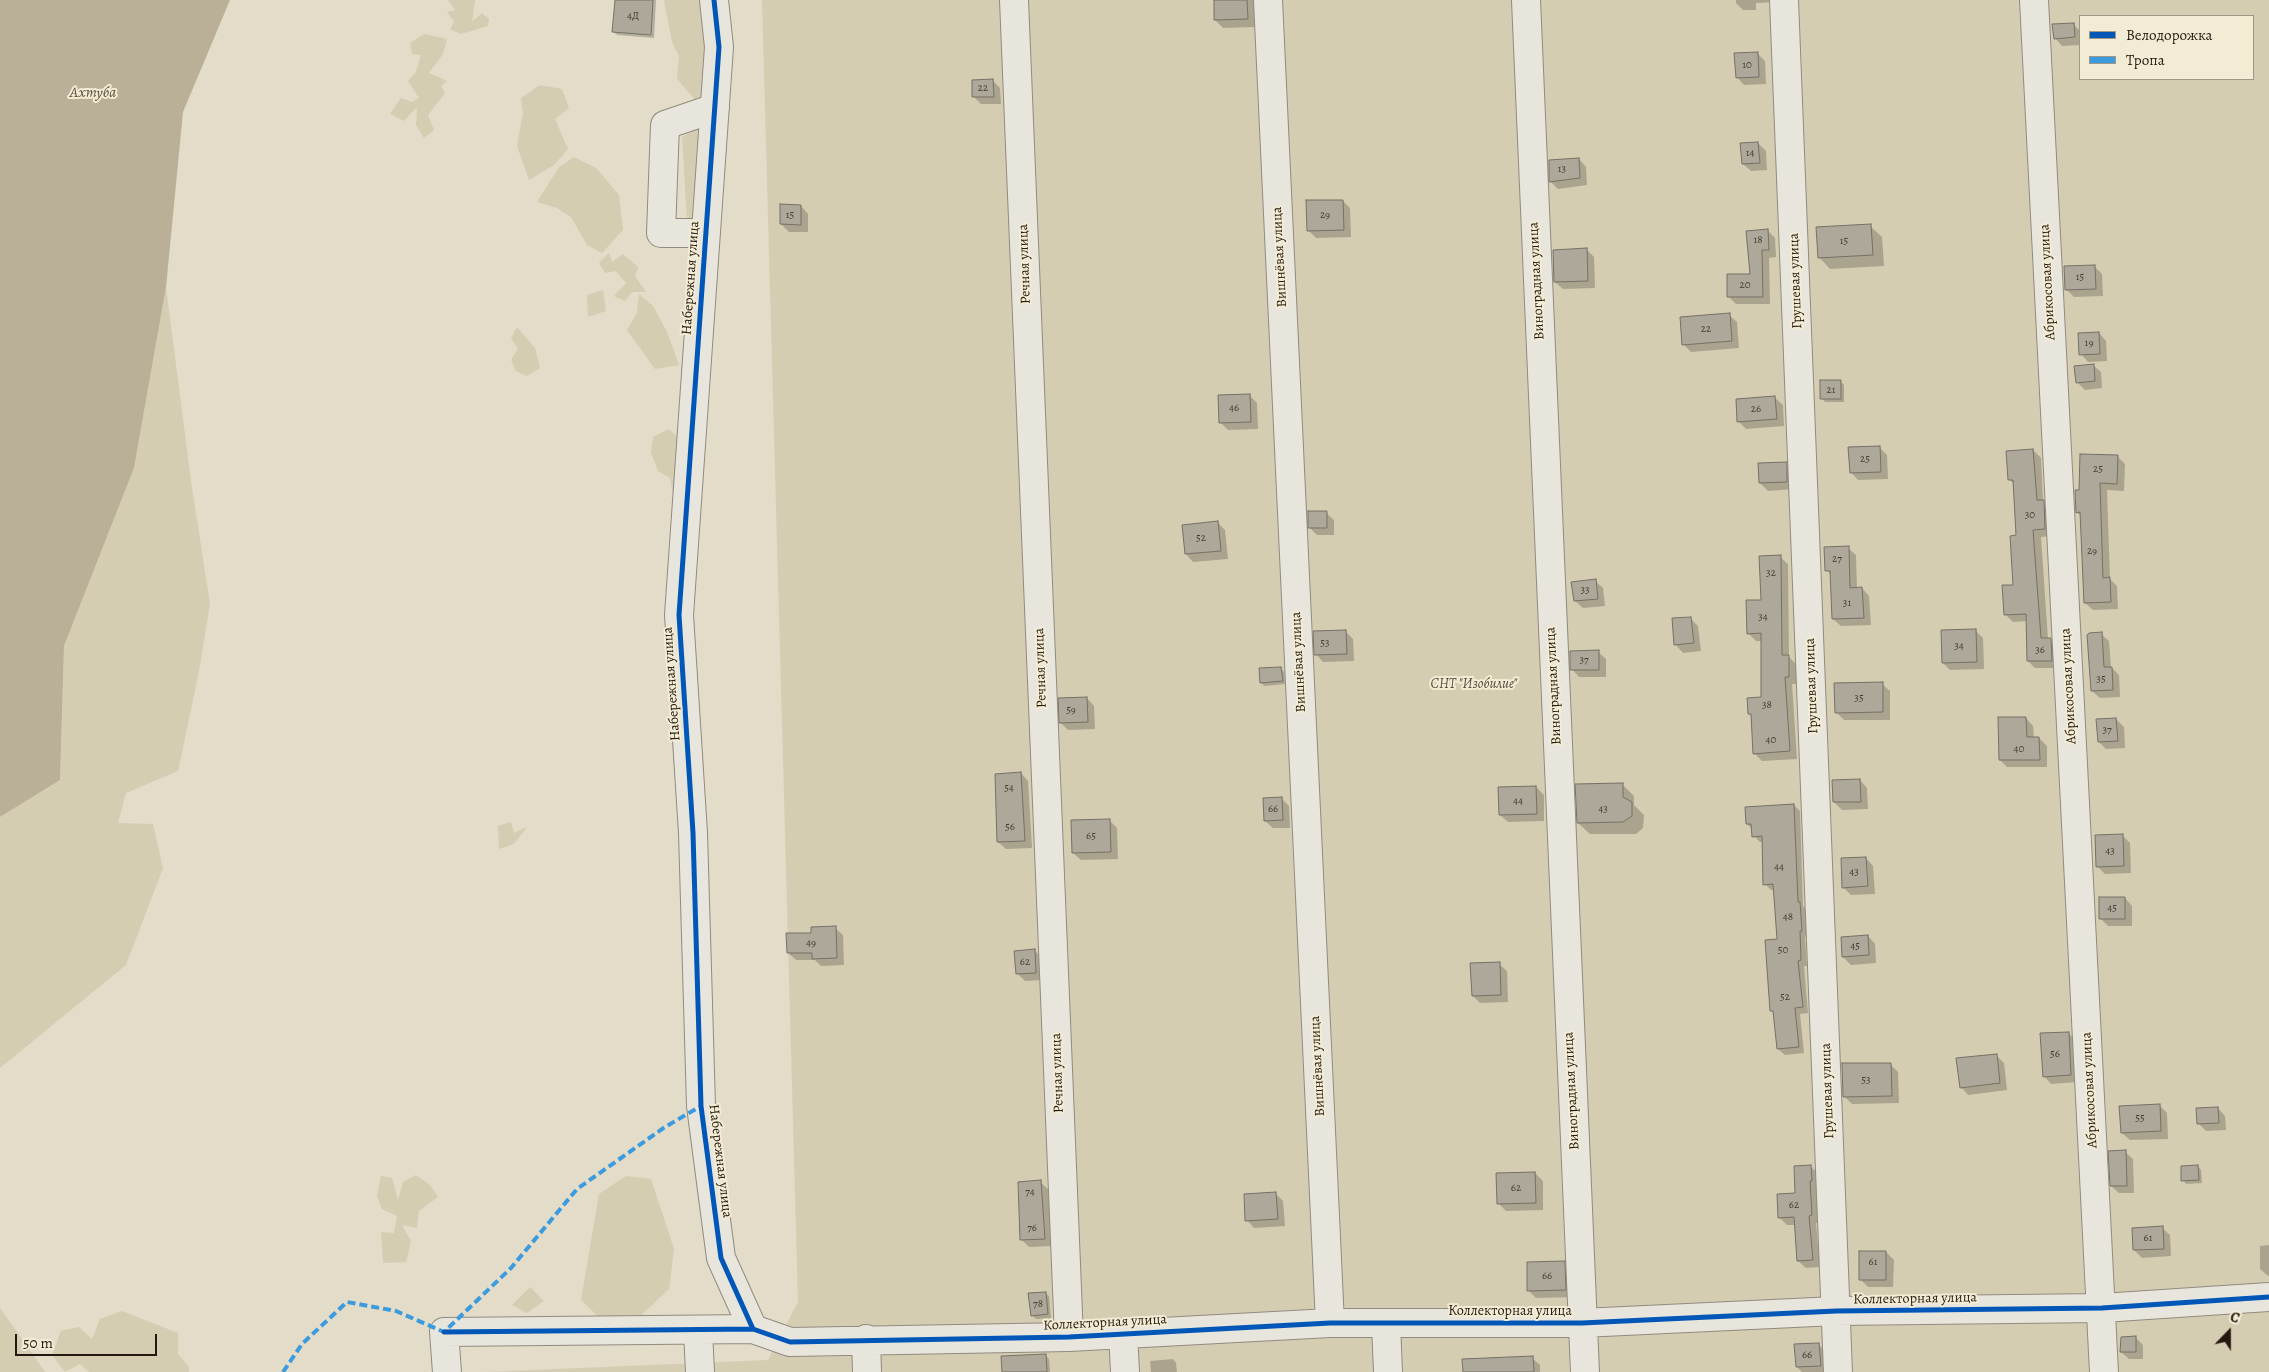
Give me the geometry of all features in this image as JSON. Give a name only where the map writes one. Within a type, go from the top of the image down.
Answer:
[{"type":"street","name":"Набережная улица","points":[[714,0],[719,47],[679,615],[693,833],[701,1106],[721,1258],[753,1329]]},
{"type":"street","name":"Речная улица","points":[[1014,0],[1069,1337]]},
{"type":"street","name":"Вишнёвая улица","points":[[1268,0],[1330,1323]]},
{"type":"street","name":"Виноградная улица","points":[[1526,0],[1585,1372]]},
{"type":"street","name":"Грушевая улица","points":[[1784,0],[1838,1372]]},
{"type":"street","name":"Абрикосовая улица","points":[[2034,0],[2104,1372]]},
{"type":"street","points":[[706,233],[661,233],[665,125],[715,108]]},
{"type":"street","name":"Коллекторная улица","points":[[753,1329],[790,1342],[866,1339],[1069,1337],[1330,1323],[1582,1323],[1836,1311],[2102,1308],[2269,1297]]},
{"type":"street","points":[[1386,1324],[1388,1372]]},
{"type":"street","points":[[447,1372],[444,1332],[753,1329]]},
{"type":"street","points":[[698,1331],[700,1372]]},
{"type":"street","points":[[1123,1333],[1125,1372]]},
{"type":"street","points":[[866,1339],[868,1372]]},
{"type":"green space","points":[[448,0],[475,0],[472,22],[482,13],[489,19],[488,26],[461,34],[450,29],[454,22],[447,12],[455,10]]},
{"type":"green space","points":[[664,0],[705,0],[708,99],[697,102],[677,79],[679,56],[672,42]]},
{"type":"green space","name":"СНТ \"Изобилие\"","points":[[762,0],[2269,0],[2269,1372],[486,1372],[768,1360],[798,1302]]},
{"type":"green space","points":[[424,34],[447,39],[443,54],[429,73],[447,81],[441,86],[445,93],[428,115],[434,130],[424,138],[416,125],[417,107],[404,121],[390,114],[401,98],[412,102],[419,98],[408,81],[416,72],[421,55],[412,54],[410,43]]},
{"type":"green space","points":[[540,85],[562,89],[569,108],[555,119],[568,149],[554,165],[529,180],[517,146],[523,113],[521,98]]},
{"type":"green space","points":[[707,123],[700,216],[687,220],[682,137]]},
{"type":"green space","points":[[574,157],[596,168],[619,195],[623,230],[602,253],[587,245],[571,217],[557,208],[537,202],[559,167]]},
{"type":"green space","points":[[609,253],[612,262],[623,254],[638,267],[635,276],[646,292],[632,292],[625,301],[614,296],[626,283],[616,271],[605,273],[599,263]]},
{"type":"green space","points":[[166,287],[191,481],[210,604],[199,671],[178,771],[126,793],[118,823],[153,824],[163,868],[126,965],[0,1068],[0,817],[60,780],[64,646],[134,468]]},
{"type":"green space","points":[[603,290],[606,311],[588,317],[587,295]]},
{"type":"green space","points":[[639,294],[653,306],[667,332],[679,365],[655,369],[627,330],[637,313]]},
{"type":"green space","points":[[517,327],[535,348],[540,368],[527,376],[516,371],[511,360],[518,349],[511,338]]},
{"type":"green space","points":[[669,429],[684,443],[681,504],[673,494],[670,478],[658,471],[651,453],[653,437]]},
{"type":"green space","points":[[511,822],[514,833],[527,827],[514,844],[499,849],[498,826]]},
{"type":"green space","points":[[416,1175],[430,1185],[438,1197],[419,1211],[417,1228],[402,1225],[411,1241],[406,1262],[383,1263],[381,1232],[394,1233],[397,1216],[382,1209],[377,1196],[381,1176],[392,1178],[398,1200],[403,1182]]},
{"type":"green space","points":[[626,1176],[651,1179],[674,1249],[669,1289],[635,1321],[605,1323],[581,1300],[599,1194]]},
{"type":"green space","points":[[530,1287],[544,1301],[527,1313],[512,1305]]},
{"type":"green space","points":[[0,1308],[45,1372],[0,1372]]},
{"type":"green space","points":[[122,1311],[178,1333],[178,1354],[189,1367],[189,1372],[89,1372],[80,1364],[65,1372],[52,1355],[61,1331],[79,1327],[92,1339],[100,1319]]},
{"type":"water","name":"Ахтуба","points":[[0,0],[230,0],[183,112],[166,287],[134,468],[64,646],[60,780],[0,817]]},
{"type":"building","points":[[615,0],[653,0],[651,35],[612,32]]},
{"type":"building","points":[[1214,0],[1247,0],[1248,19],[1214,20]]},
{"type":"building","points":[[2074,23],[2075,37],[2054,39],[2052,24]]},
{"type":"building","points":[[1758,52],[1759,77],[1736,78],[1734,53]]},
{"type":"building","points":[[993,79],[994,97],[972,97],[972,80]]},
{"type":"building","points":[[1758,142],[1760,163],[1742,164],[1740,143]]},
{"type":"building","points":[[1579,158],[1580,178],[1549,182],[1549,160]]},
{"type":"building","points":[[1306,200],[1343,200],[1344,230],[1307,231]]},
{"type":"building","points":[[780,204],[801,205],[801,225],[780,224]]},
{"type":"building","points":[[1871,224],[1873,255],[1818,258],[1816,227]]},
{"type":"building","points":[[1768,229],[1769,250],[1762,250],[1763,297],[1727,297],[1727,274],[1750,274],[1746,231]]},
{"type":"building","points":[[1587,248],[1588,281],[1554,282],[1553,250]]},
{"type":"building","points":[[2095,265],[2096,289],[2065,290],[2064,266]]},
{"type":"building","points":[[1730,313],[1732,341],[1682,345],[1680,317]]},
{"type":"building","points":[[2099,332],[2100,354],[2079,355],[2078,333]]},
{"type":"building","points":[[2094,364],[2095,381],[2076,383],[2074,366]]},
{"type":"building","points":[[1820,380],[1841,380],[1841,399],[1820,399]]},
{"type":"building","points":[[1250,394],[1251,422],[1219,423],[1218,395]]},
{"type":"building","points":[[1775,396],[1777,419],[1737,422],[1736,399]]},
{"type":"building","points":[[1880,446],[1881,472],[1850,473],[1848,447]]},
{"type":"building","points":[[2033,449],[2037,500],[2044,500],[2045,529],[2033,530],[2041,638],[2051,638],[2052,661],[2027,661],[2026,614],[2004,615],[2002,585],[2013,585],[2010,536],[2016,535],[2013,480],[2008,480],[2006,451]]},
{"type":"building","points":[[2080,454],[2118,455],[2117,484],[2100,483],[2103,578],[2110,577],[2111,602],[2084,603],[2080,512],[2076,513],[2075,490],[2079,490]]},
{"type":"building","points":[[1787,462],[1787,482],[1759,483],[1758,463]]},
{"type":"building","points":[[1308,511],[1327,511],[1327,528],[1308,528]]},
{"type":"building","points":[[1218,521],[1221,551],[1185,554],[1182,525]]},
{"type":"building","points":[[1849,546],[1850,588],[1862,587],[1864,618],[1832,619],[1830,571],[1825,571],[1824,547]]},
{"type":"building","points":[[1781,555],[1782,655],[1789,655],[1789,677],[1785,677],[1790,751],[1753,754],[1751,714],[1748,714],[1747,698],[1761,697],[1761,633],[1747,634],[1746,600],[1761,600],[1759,556]]},
{"type":"building","points":[[1596,579],[1598,599],[1574,601],[1571,582]]},
{"type":"building","points":[[1691,617],[1694,643],[1674,645],[1672,618]]},
{"type":"building","points":[[1976,629],[1977,662],[1942,663],[1941,630]]},
{"type":"building","points":[[1346,630],[1347,654],[1314,655],[1313,631]]},
{"type":"building","points":[[2102,632],[2104,667],[2112,667],[2113,690],[2091,691],[2087,635],[2089,633]]},
{"type":"building","points":[[1599,650],[1599,670],[1570,670],[1570,651]]},
{"type":"building","points":[[1281,667],[1283,681],[1260,683],[1259,668]]},
{"type":"building","points":[[1883,682],[1883,712],[1835,713],[1834,683]]},
{"type":"building","points":[[1087,697],[1088,722],[1059,723],[1058,698]]},
{"type":"building","points":[[1998,717],[2026,717],[2027,737],[2039,737],[2040,760],[1999,760]]},
{"type":"building","points":[[2116,718],[2118,741],[2098,742],[2096,719]]},
{"type":"building","points":[[1021,772],[1025,841],[997,842],[995,774]]},
{"type":"building","points":[[1860,779],[1861,802],[1833,802],[1832,780]]},
{"type":"building","points":[[1623,783],[1623,797],[1632,802],[1632,816],[1623,822],[1577,823],[1575,784]]},
{"type":"building","points":[[1536,786],[1537,814],[1499,815],[1498,787]]},
{"type":"building","points":[[1282,797],[1283,820],[1264,821],[1263,798]]},
{"type":"building","points":[[1794,804],[1798,902],[1800,902],[1802,931],[1800,931],[1801,960],[1798,961],[1803,1007],[1795,1008],[1799,1047],[1777,1049],[1773,1011],[1770,1011],[1765,940],[1777,939],[1773,884],[1763,885],[1762,836],[1752,837],[1751,824],[1746,824],[1745,807]]},
{"type":"building","points":[[1110,819],[1111,852],[1072,853],[1071,820]]},
{"type":"building","points":[[2123,834],[2124,866],[2096,867],[2095,835]]},
{"type":"building","points":[[1866,857],[1868,886],[1842,888],[1841,858]]},
{"type":"building","points":[[2099,897],[2125,897],[2125,919],[2099,919]]},
{"type":"building","points":[[836,926],[837,958],[812,959],[812,953],[787,953],[786,933],[811,933],[811,927]]},
{"type":"building","points":[[1868,935],[1869,955],[1842,957],[1841,937]]},
{"type":"building","points":[[1035,949],[1036,973],[1016,974],[1014,951]]},
{"type":"building","points":[[1500,962],[1501,995],[1472,996],[1470,963]]},
{"type":"building","points":[[2069,1032],[2071,1075],[2043,1077],[2040,1033]]},
{"type":"building","points":[[1997,1054],[2000,1083],[1960,1088],[1956,1058]]},
{"type":"building","points":[[1842,1063],[1891,1063],[1892,1096],[1843,1097]]},
{"type":"building","points":[[2160,1104],[2161,1131],[2121,1133],[2119,1106]]},
{"type":"building","points":[[2218,1107],[2219,1123],[2197,1124],[2196,1108]]},
{"type":"building","points":[[2126,1150],[2127,1186],[2110,1186],[2108,1151]]},
{"type":"building","points":[[1811,1165],[1812,1215],[1809,1216],[1813,1260],[1797,1261],[1794,1217],[1778,1218],[1777,1194],[1795,1193],[1794,1166]]},
{"type":"building","points":[[2198,1165],[2199,1180],[2181,1181],[2181,1166]]},
{"type":"building","points":[[1535,1172],[1536,1203],[1497,1204],[1496,1173]]},
{"type":"building","points":[[1041,1180],[1045,1239],[1020,1240],[1018,1182]]},
{"type":"building","points":[[1276,1192],[1278,1219],[1245,1221],[1244,1194]]},
{"type":"building","points":[[2163,1226],[2164,1249],[2133,1250],[2132,1228]]},
{"type":"building","points":[[1859,1251],[1886,1251],[1886,1280],[1859,1280]]},
{"type":"building","points":[[1565,1261],[1566,1290],[1527,1291],[1527,1262]]},
{"type":"building","points":[[1046,1292],[1048,1314],[1031,1316],[1028,1293]]},
{"type":"building","points":[[2136,1336],[2136,1352],[2120,1352],[2121,1337]]},
{"type":"building","points":[[1819,1343],[1821,1366],[1796,1367],[1794,1344]]},
{"type":"building","points":[[1046,1354],[1047,1372],[1002,1372],[1001,1356]]},
{"type":"building","points":[[1533,1356],[1534,1372],[1463,1372],[1462,1359]]},
{"type":"marked path","points":[[283,1372],[302,1344],[347,1302],[396,1311],[444,1332],[511,1268],[577,1189],[665,1127],[701,1106]]},
{"type":"cycle path","points":[[714,0],[719,47],[679,615],[693,833],[701,1106],[721,1258],[753,1329]]},
{"type":"cycle path","points":[[444,1332],[753,1329],[790,1342],[1069,1337],[1330,1323],[1582,1323],[1836,1311],[2102,1308],[2269,1297]]}]
